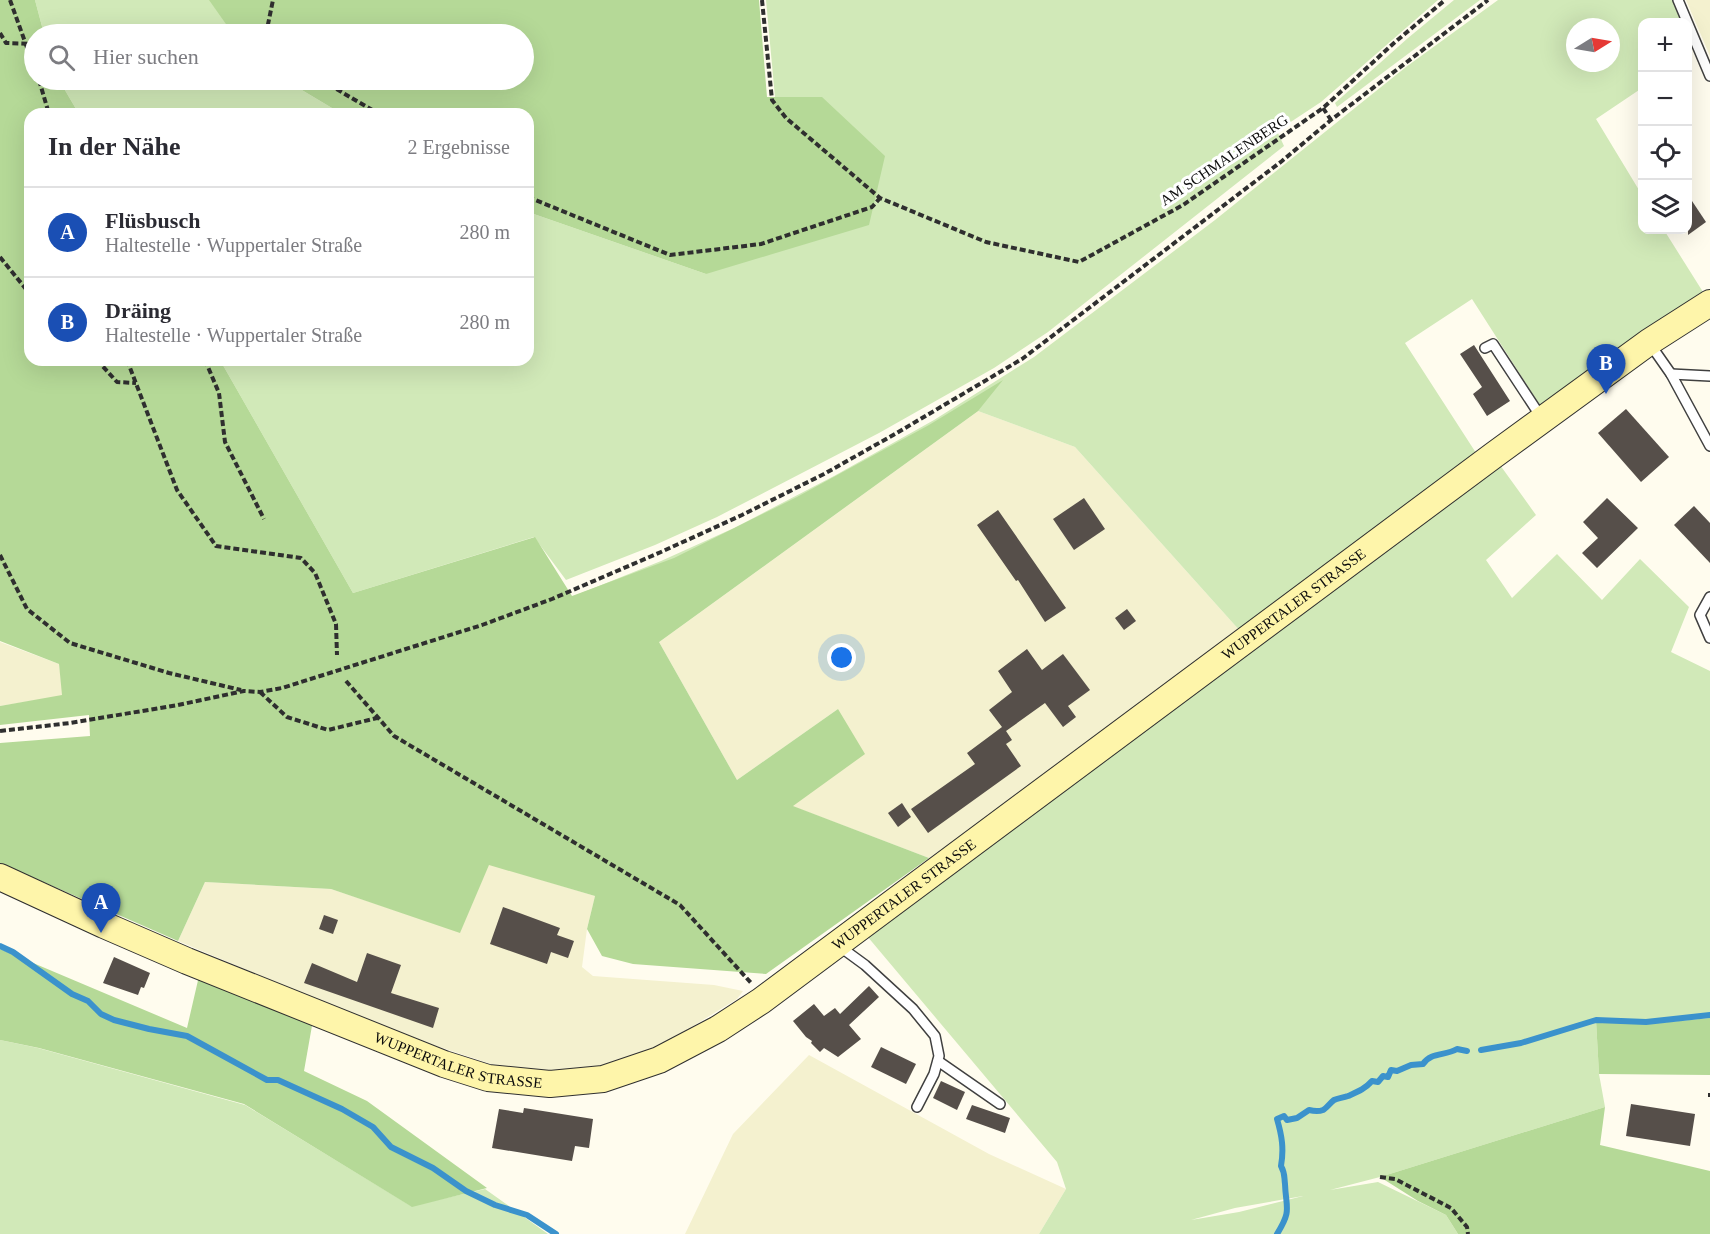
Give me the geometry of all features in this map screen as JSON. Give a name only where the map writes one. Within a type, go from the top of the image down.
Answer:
[{"type":"main road","name":"WUPPERTALER STRASSE","points":[[0,877],[187,962],[444,1064],[488,1078],[550,1084],[603,1078],[659,1060],[717,1029],[761,1001],[1485,462],[1649,342],[1710,303]]},
{"type":"lane","points":[[1678,0],[1710,76]]},
{"type":"lane","points":[[1649,342],[1671,374],[1710,446]]},
{"type":"lane","points":[[1485,348],[1493,344],[1543,421]]},
{"type":"lane","points":[[1671,374],[1710,376]]},
{"type":"lane","points":[[1710,597],[1700,615],[1710,638]]},
{"type":"lane","points":[[837,945],[865,966],[913,1009],[935,1036],[938,1061],[917,1107]]},
{"type":"lane","points":[[938,1061],[1000,1104]]},
{"type":"path","points":[[10,0],[24,37]]},
{"type":"path","points":[[268,24],[273,0]]},
{"type":"path","name":"AM SCHMALENBERG","points":[[762,0],[772,100],[786,118],[880,198],[986,242],[1079,262],[1183,205],[1323,108],[1445,0]]},
{"type":"path","points":[[0,555],[27,609],[70,643],[169,673],[244,691],[260,692],[282,688],[482,625],[552,599],[742,515],[824,474],[1022,359],[1282,161],[1331,120],[1488,0]]},
{"type":"path","points":[[0,33],[6,43],[24,45]]},
{"type":"path","points":[[42,90],[47,108]]},
{"type":"path","points":[[338,90],[369,108]]},
{"type":"path","points":[[1323,108],[1331,120]]},
{"type":"path","points":[[534,199],[670,255],[761,244],[872,207],[880,198]]},
{"type":"path","points":[[0,257],[24,287]]},
{"type":"path","points":[[103,366],[117,381],[136,383]]},
{"type":"path","points":[[129,366],[177,490],[216,546],[301,558],[315,573],[336,624],[337,655]]},
{"type":"path","points":[[208,366],[219,393],[225,442],[264,519]]},
{"type":"path","points":[[346,681],[394,736],[680,905],[753,986],[761,1001]]},
{"type":"path","points":[[0,732],[178,705],[244,691]]},
{"type":"path","points":[[260,692],[287,717],[328,730],[378,718]]},
{"type":"path","points":[[1380,1177],[1395,1179],[1451,1209],[1467,1227],[1468,1234]]},
{"type":"shaded area","points":[[1686,0],[1710,0],[1710,56]]},
{"type":"shaded area","points":[[978,411],[1075,447],[1241,632],[1034,785],[929,858],[792,806],[838,709],[737,780],[659,642]]},
{"type":"shaded area","points":[[0,642],[59,664],[63,696],[0,706]]},
{"type":"shaded area","points":[[489,864],[595,896],[587,929],[582,967],[593,976],[714,985],[743,991],[737,999],[654,1050],[603,1065],[554,1072],[491,1064],[394,1032],[178,941],[205,882],[331,889],[460,932]]},
{"type":"shaded area","points":[[809,1055],[989,1154],[1066,1189],[1039,1234],[685,1234],[733,1134]]},
{"type":"green space","points":[[0,0],[35,0],[41,24],[24,24],[24,90],[65,90],[75,108],[24,108],[24,366],[223,366],[353,593],[535,537],[572,596],[674,558],[797,497],[929,425],[1003,380],[978,411],[659,642],[737,780],[838,709],[865,754],[793,806],[929,858],[766,974],[633,964],[602,956],[587,929],[595,896],[489,865],[460,933],[331,889],[205,882],[178,941],[0,863],[0,743],[90,736],[89,715],[0,725],[0,706],[62,695],[59,664],[0,641]]},
{"type":"green space","points":[[35,0],[210,0],[227,24],[41,24]]},
{"type":"green space","points":[[209,0],[759,0],[767,97],[822,97],[885,156],[869,225],[706,274],[534,214],[534,108],[332,108],[302,90],[534,90],[534,24],[226,24]]},
{"type":"green space","points":[[766,0],[1438,0],[1321,102],[1277,131],[1284,146],[1048,332],[994,368],[879,433],[717,517],[655,545],[566,580],[534,537],[353,593],[223,366],[534,366],[534,214],[706,274],[822,97],[775,97]]},
{"type":"green space","points":[[1454,0],[1480,0],[1337,107],[1335,103]]},
{"type":"green space","points":[[1498,0],[1674,0],[1681,18],[1638,18],[1638,91],[1596,119],[1638,188],[1638,234],[1667,234],[1703,292],[1543,410],[1472,299],[1405,343],[1478,456],[1241,632],[1075,447],[978,411],[659,642],[569,598],[661,561],[734,528],[934,420],[1034,357],[1215,220],[1406,67]]},
{"type":"green space","points":[[65,90],[302,90],[332,108],[75,108]]},
{"type":"green space","points":[[1500,465],[1536,515],[1486,560],[1512,598],[1557,554],[1602,600],[1640,559],[1689,607],[1671,652],[1710,671],[1710,1018],[1647,1024],[1596,1020],[1599,1074],[1605,1107],[1380,1177],[1330,1190],[1378,1182],[1446,1215],[1458,1234],[1039,1234],[1066,1189],[1057,1162],[867,936]],"holes":[[[1303,1196],[1239,1212],[1191,1220],[1235,1208]]]},
{"type":"green space","points":[[0,949],[187,1028],[199,976],[313,1020],[304,1071],[367,1101],[487,1188],[412,1207],[244,1104],[39,1048],[0,1040]]},
{"type":"green space","points":[[1710,1018],[1710,1075],[1599,1074],[1596,1020],[1647,1024]]},
{"type":"green space","points":[[0,1040],[38,1048],[245,1105],[411,1206],[485,1189],[548,1234],[0,1234]]},
{"type":"green space","points":[[1605,1107],[1600,1145],[1710,1171],[1710,1234],[1458,1234],[1446,1215],[1418,1201],[1380,1177]]},
{"type":"building","points":[[1692,201],[1706,222],[1692,232]]},
{"type":"building","points":[[1474,345],[1510,401],[1487,416],[1473,394],[1482,387],[1460,354]]},
{"type":"building","points":[[1626,409],[1669,457],[1641,482],[1598,433]]},
{"type":"building","points":[[1084,498],[1105,529],[1074,550],[1053,519]]},
{"type":"building","points":[[1607,498],[1638,528],[1597,568],[1582,553],[1598,538],[1583,522]]},
{"type":"building","points":[[1694,506],[1710,523],[1710,563],[1674,525]]},
{"type":"building","points":[[998,510],[1066,608],[1045,622],[1018,580],[1016,581],[977,525]]},
{"type":"building","points":[[1127,609],[1136,621],[1124,630],[1115,618]]},
{"type":"building","points":[[1027,649],[1042,670],[1063,654],[1090,690],[1068,706],[1076,717],[1063,727],[1045,703],[1006,731],[1012,740],[1006,744],[1021,766],[928,833],[911,809],[975,764],[967,753],[1002,727],[989,710],[1012,692],[998,671]]},
{"type":"building","points":[[902,803],[911,817],[898,827],[888,813]]},
{"type":"building","points":[[503,907],[560,928],[557,935],[574,941],[568,958],[551,952],[547,964],[490,944]]},
{"type":"building","points":[[324,915],[338,920],[333,934],[319,929]]},
{"type":"building","points":[[367,953],[401,965],[391,993],[439,1008],[433,1028],[304,983],[312,963],[357,982]]},
{"type":"building","points":[[114,957],[150,973],[144,988],[141,987],[138,995],[103,983]]},
{"type":"building","points":[[869,986],[879,997],[849,1025],[861,1039],[838,1057],[824,1048],[820,1052],[793,1021],[814,1004],[824,1016],[835,1008],[840,1014]]},
{"type":"building","points":[[881,1047],[916,1064],[906,1084],[871,1067]]},
{"type":"building","points":[[941,1081],[965,1092],[957,1110],[933,1098]]},
{"type":"building","points":[[1631,1104],[1695,1114],[1690,1146],[1626,1136]]},
{"type":"building","points":[[972,1105],[1010,1118],[1005,1133],[966,1119]]},
{"type":"building","points":[[524,1108],[593,1119],[589,1148],[575,1146],[572,1161],[492,1148],[499,1109],[523,1113]]},
{"type":"waterway","points":[[0,946],[13,952],[72,994],[88,1001],[101,1014],[114,1020],[149,1029],[187,1036],[267,1080],[278,1080],[342,1109],[373,1127],[391,1147],[433,1168],[466,1191],[495,1205],[527,1215],[556,1234]]},
{"type":"waterway","points":[[1481,1050],[1521,1043],[1596,1020],[1646,1022],[1710,1015]]},
{"type":"waterway","points":[[1277,1234],[1285,1220],[1287,1209],[1281,1166],[1282,1142],[1277,1119],[1284,1116],[1287,1120],[1297,1118],[1309,1110],[1323,1110],[1334,1100],[1358,1092],[1372,1081],[1378,1082],[1383,1076],[1388,1077],[1391,1070],[1397,1071],[1411,1065],[1423,1064],[1434,1056],[1457,1049],[1467,1051]]},
{"type":"place","name":"Dräing","points":[[1606,394]]},
{"type":"place","name":"Flüsbusch","points":[[101,933]]}]
